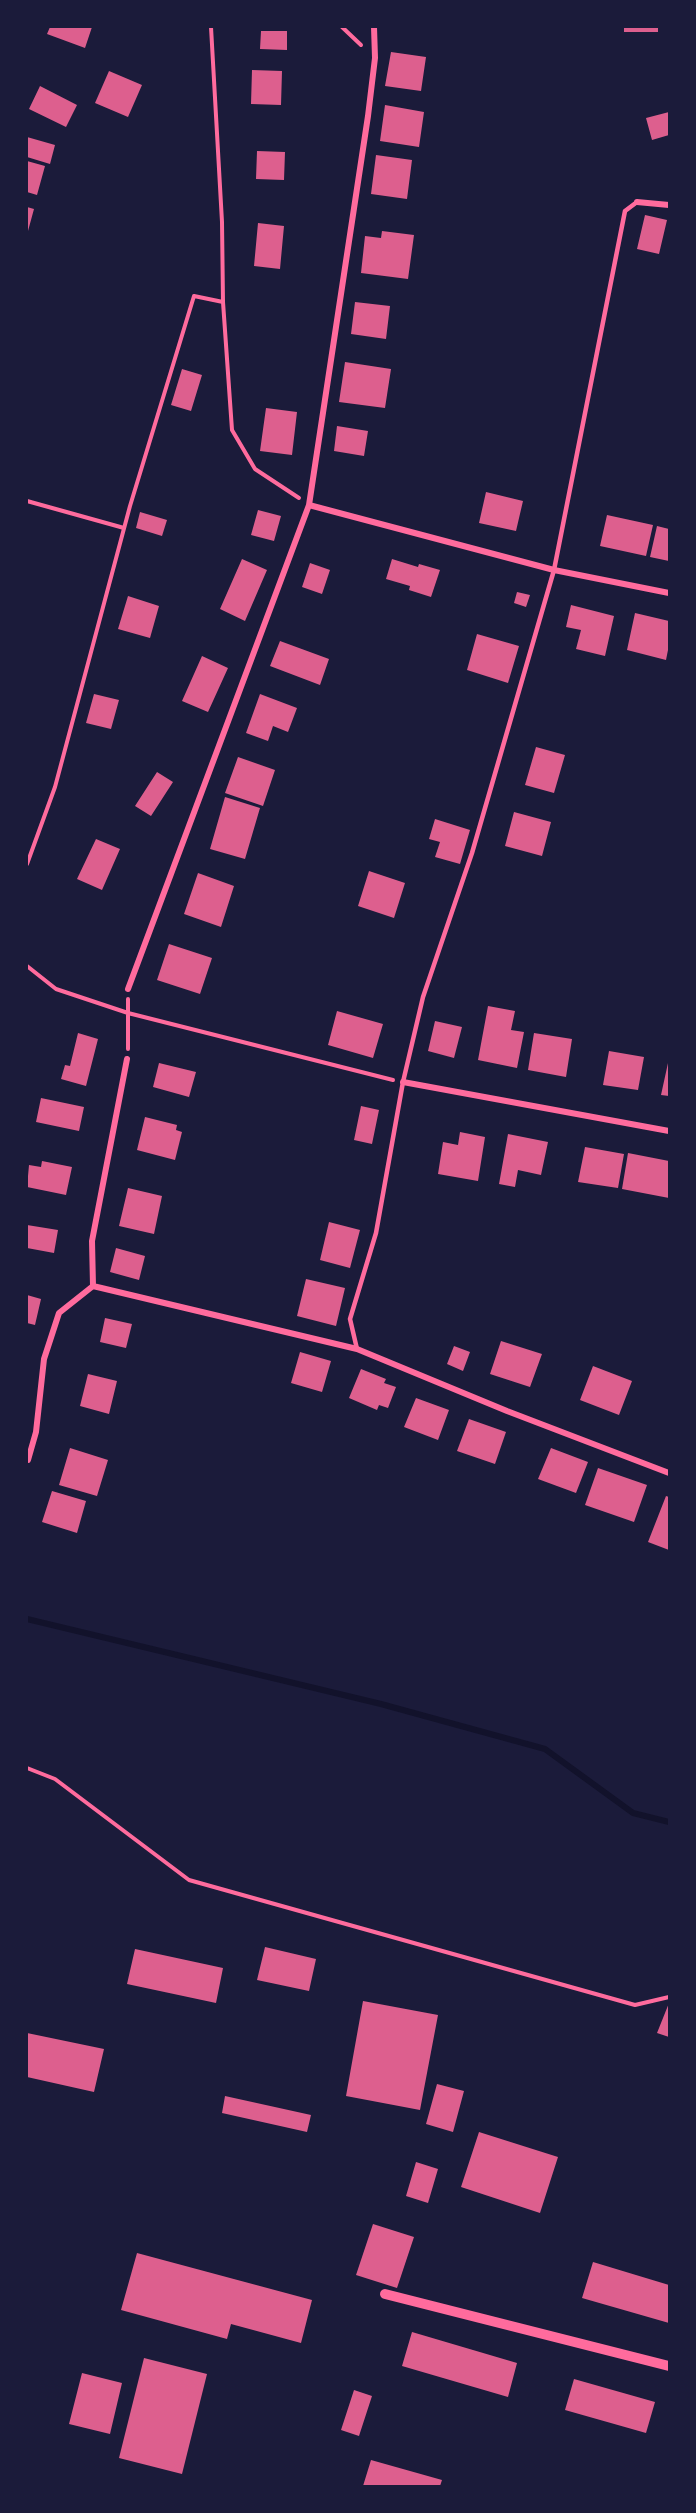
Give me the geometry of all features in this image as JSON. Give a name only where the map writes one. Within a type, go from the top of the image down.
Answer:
[{"type":"street","points":[[128,989],[309,506],[375,58],[374,27]]},
{"type":"street","points":[[638,202],[669,205]]},
{"type":"street","points":[[309,506],[554,570],[669,593]]},
{"type":"street","points":[[93,1286],[92,1241],[128,1059]]},
{"type":"street","points":[[403,1082],[669,1131]]},
{"type":"street","points":[[93,1286],[357,1348],[507,1411],[669,1473]]},
{"type":"street","points":[[27,1460],[36,1432],[44,1359],[59,1313],[93,1286]]},
{"type":"street","points":[[385,2294],[669,2366]]},
{"type":"lane","points":[[357,1348],[350,1319],[376,1233],[403,1082],[423,998],[472,853],[554,570],[626,211],[638,202]]},
{"type":"path","points":[[211,27],[232,430],[255,469],[309,506]]},
{"type":"path","points":[[342,27],[375,58]]},
{"type":"path","points":[[27,864],[55,787],[124,528],[194,296],[224,302]]},
{"type":"path","points":[[27,501],[124,528]]},
{"type":"path","points":[[27,966],[57,989],[128,1013],[403,1082]]},
{"type":"path","points":[[128,989],[128,1059]]},
{"type":"path","points":[[27,1768],[55,1779],[189,1880],[635,2005],[669,1997]]},
{"type":"building","points":[[50,27],[92,27],[85,48],[47,34]]},
{"type":"building","points":[[624,27],[658,27],[658,32],[624,32]]},
{"type":"building","points":[[261,31],[287,31],[287,50],[260,49]]},
{"type":"building","points":[[391,52],[426,57],[421,91],[385,86]]},
{"type":"building","points":[[252,70],[282,71],[281,105],[251,104]]},
{"type":"building","points":[[109,71],[142,85],[128,117],[95,103]]},
{"type":"building","points":[[40,86],[77,105],[66,127],[29,109]]},
{"type":"building","points":[[385,105],[424,112],[419,147],[380,141]]},
{"type":"building","points":[[669,112],[669,135],[652,140],[646,118]]},
{"type":"building","points":[[27,137],[55,145],[50,164],[27,157]]},
{"type":"building","points":[[257,151],[285,152],[284,180],[256,179]]},
{"type":"building","points":[[376,155],[412,160],[407,199],[371,194]]},
{"type":"building","points":[[27,161],[45,166],[37,195],[27,192]]},
{"type":"building","points":[[27,207],[34,209],[28,231],[27,231]]},
{"type":"building","points":[[645,215],[667,220],[659,254],[637,249]]},
{"type":"building","points":[[258,223],[284,226],[280,269],[254,266]]},
{"type":"building","points":[[382,231],[414,235],[408,279],[361,273],[365,236],[381,238]]},
{"type":"building","points":[[355,302],[390,306],[386,339],[351,334]]},
{"type":"building","points":[[345,362],[391,369],[385,408],[339,402]]},
{"type":"building","points":[[182,369],[202,375],[191,411],[171,405]]},
{"type":"building","points":[[266,408],[297,412],[292,455],[260,451]]},
{"type":"building","points":[[337,426],[368,431],[364,456],[334,451]]},
{"type":"building","points":[[486,492],[523,501],[516,531],[479,523]]},
{"type":"building","points":[[258,510],[281,516],[274,541],[251,535]]},
{"type":"building","points":[[140,512],[167,520],[162,536],[136,528]]},
{"type":"building","points":[[607,515],[653,525],[646,556],[600,546]]},
{"type":"building","points":[[657,526],[669,529],[669,561],[650,557]]},
{"type":"building","points":[[242,559],[267,570],[245,621],[220,609]]},
{"type":"building","points":[[392,559],[418,567],[419,564],[440,570],[431,597],[409,590],[410,586],[386,579]]},
{"type":"building","points":[[310,563],[330,570],[322,594],[302,587]]},
{"type":"building","points":[[517,592],[530,595],[526,607],[514,603]]},
{"type":"building","points":[[128,596],[159,606],[150,638],[118,629]]},
{"type":"building","points":[[571,605],[614,616],[605,656],[576,649],[581,630],[566,627]]},
{"type":"building","points":[[635,613],[669,621],[669,645],[666,660],[627,650]]},
{"type":"building","points":[[477,634],[519,646],[508,683],[467,670]]},
{"type":"building","points":[[280,641],[329,659],[320,685],[270,666]]},
{"type":"building","points":[[202,656],[228,668],[208,712],[182,701]]},
{"type":"building","points":[[94,694],[119,700],[111,729],[86,723]]},
{"type":"building","points":[[260,694],[297,708],[288,732],[273,726],[268,741],[246,733]]},
{"type":"building","points":[[536,747],[565,755],[554,793],[525,785]]},
{"type":"building","points":[[238,757],[275,770],[263,806],[225,793]]},
{"type":"building","points":[[157,772],[173,782],[151,816],[135,806]]},
{"type":"building","points":[[225,797],[260,808],[245,859],[210,849]]},
{"type":"building","points":[[514,812],[551,822],[542,856],[505,846]]},
{"type":"building","points":[[435,819],[470,830],[460,864],[435,857],[440,842],[429,839]]},
{"type":"building","points":[[96,839],[120,849],[102,890],[77,879]]},
{"type":"building","points":[[369,871],[405,883],[394,918],[358,906]]},
{"type":"building","points":[[198,873],[234,886],[221,927],[184,914]]},
{"type":"building","points":[[169,944],[212,958],[200,994],[157,980]]},
{"type":"building","points":[[488,1006],[515,1011],[511,1030],[524,1032],[517,1068],[478,1060]]},
{"type":"building","points":[[337,1011],[383,1024],[373,1058],[328,1045]]},
{"type":"building","points":[[435,1021],[462,1027],[454,1058],[428,1051]]},
{"type":"building","points":[[78,1033],[98,1039],[86,1086],[61,1079],[65,1065],[70,1066]]},
{"type":"building","points":[[534,1033],[572,1039],[566,1077],[528,1070]]},
{"type":"building","points":[[609,1051],[644,1057],[638,1090],[603,1085]]},
{"type":"building","points":[[159,1063],[196,1072],[189,1097],[153,1087]]},
{"type":"building","points":[[669,1063],[669,1096],[661,1095]]},
{"type":"building","points":[[41,1098],[84,1107],[79,1131],[36,1122]]},
{"type":"building","points":[[361,1106],[379,1110],[372,1144],[354,1140]]},
{"type":"building","points":[[145,1117],[177,1125],[176,1130],[182,1132],[175,1160],[137,1150]]},
{"type":"building","points":[[460,1132],[485,1137],[478,1181],[438,1174],[443,1142],[458,1145]]},
{"type":"building","points":[[508,1134],[548,1142],[541,1175],[518,1170],[515,1187],[499,1184]]},
{"type":"building","points":[[585,1147],[624,1154],[618,1188],[578,1182]]},
{"type":"building","points":[[628,1153],[669,1161],[669,1198],[622,1189]]},
{"type":"building","points":[[42,1161],[72,1167],[66,1195],[27,1187],[29,1165],[41,1167]]},
{"type":"building","points":[[128,1188],[162,1196],[154,1234],[119,1226]]},
{"type":"building","points":[[329,1222],[360,1230],[350,1268],[320,1260]]},
{"type":"building","points":[[27,1225],[58,1230],[54,1253],[27,1248]]},
{"type":"building","points":[[116,1248],[145,1256],[139,1280],[110,1272]]},
{"type":"building","points":[[306,1279],[345,1288],[336,1326],[297,1316]]},
{"type":"building","points":[[27,1295],[41,1299],[35,1325],[27,1323]]},
{"type":"building","points":[[105,1318],[132,1324],[126,1348],[100,1342]]},
{"type":"building","points":[[501,1341],[542,1354],[530,1387],[490,1374]]},
{"type":"building","points":[[454,1346],[470,1352],[463,1371],[447,1364]]},
{"type":"building","points":[[300,1352],[331,1361],[322,1392],[291,1383]]},
{"type":"building","points":[[593,1366],[632,1381],[619,1415],[580,1400]]},
{"type":"building","points":[[361,1369],[386,1379],[384,1383],[396,1387],[388,1408],[379,1405],[377,1410],[349,1398]]},
{"type":"building","points":[[88,1374],[117,1381],[109,1414],[80,1406]]},
{"type":"building","points":[[416,1398],[449,1410],[438,1440],[404,1427]]},
{"type":"building","points":[[469,1419],[506,1432],[495,1464],[457,1451]]},
{"type":"building","points":[[70,1448],[108,1460],[97,1496],[59,1485]]},
{"type":"building","points":[[551,1448],[588,1462],[576,1493],[538,1479]]},
{"type":"building","points":[[598,1468],[647,1485],[634,1522],[585,1505]]},
{"type":"building","points":[[52,1491],[86,1501],[77,1533],[42,1522]]},
{"type":"building","points":[[666,1496],[669,1497],[669,1550],[648,1542]]},
{"type":"building","points":[[265,1947],[316,1959],[309,1991],[257,1980]]},
{"type":"building","points":[[135,1949],[223,1968],[216,2003],[127,1984]]},
{"type":"building","points":[[363,2001],[438,2015],[420,2110],[346,2096]]},
{"type":"building","points":[[669,2003],[669,2037],[657,2033]]},
{"type":"building","points":[[27,2033],[104,2049],[94,2092],[27,2077]]},
{"type":"building","points":[[437,2084],[464,2091],[453,2132],[426,2124]]},
{"type":"building","points":[[225,2096],[311,2115],[307,2132],[222,2113]]},
{"type":"building","points":[[479,2132],[558,2157],[540,2213],[461,2187]]},
{"type":"building","points":[[416,2162],[438,2169],[428,2203],[406,2196]]},
{"type":"building","points":[[373,2224],[414,2237],[397,2288],[356,2275]]},
{"type":"building","points":[[137,2253],[312,2300],[301,2343],[231,2324],[227,2339],[121,2310]]},
{"type":"building","points":[[593,2262],[669,2285],[669,2323],[582,2298]]},
{"type":"building","points":[[412,2332],[517,2363],[508,2397],[402,2366]]},
{"type":"building","points":[[144,2358],[207,2374],[182,2474],[119,2458]]},
{"type":"building","points":[[82,2373],[122,2383],[110,2434],[69,2424]]},
{"type":"building","points":[[574,2379],[655,2402],[646,2433],[565,2410]]},
{"type":"building","points":[[354,2390],[372,2396],[359,2436],[341,2430]]},
{"type":"building","points":[[371,2460],[442,2480],[440,2486],[363,2486]]},
{"type":"waterway","points":[[27,1619],[381,1704],[545,1749],[633,1813],[669,1822]]}]
